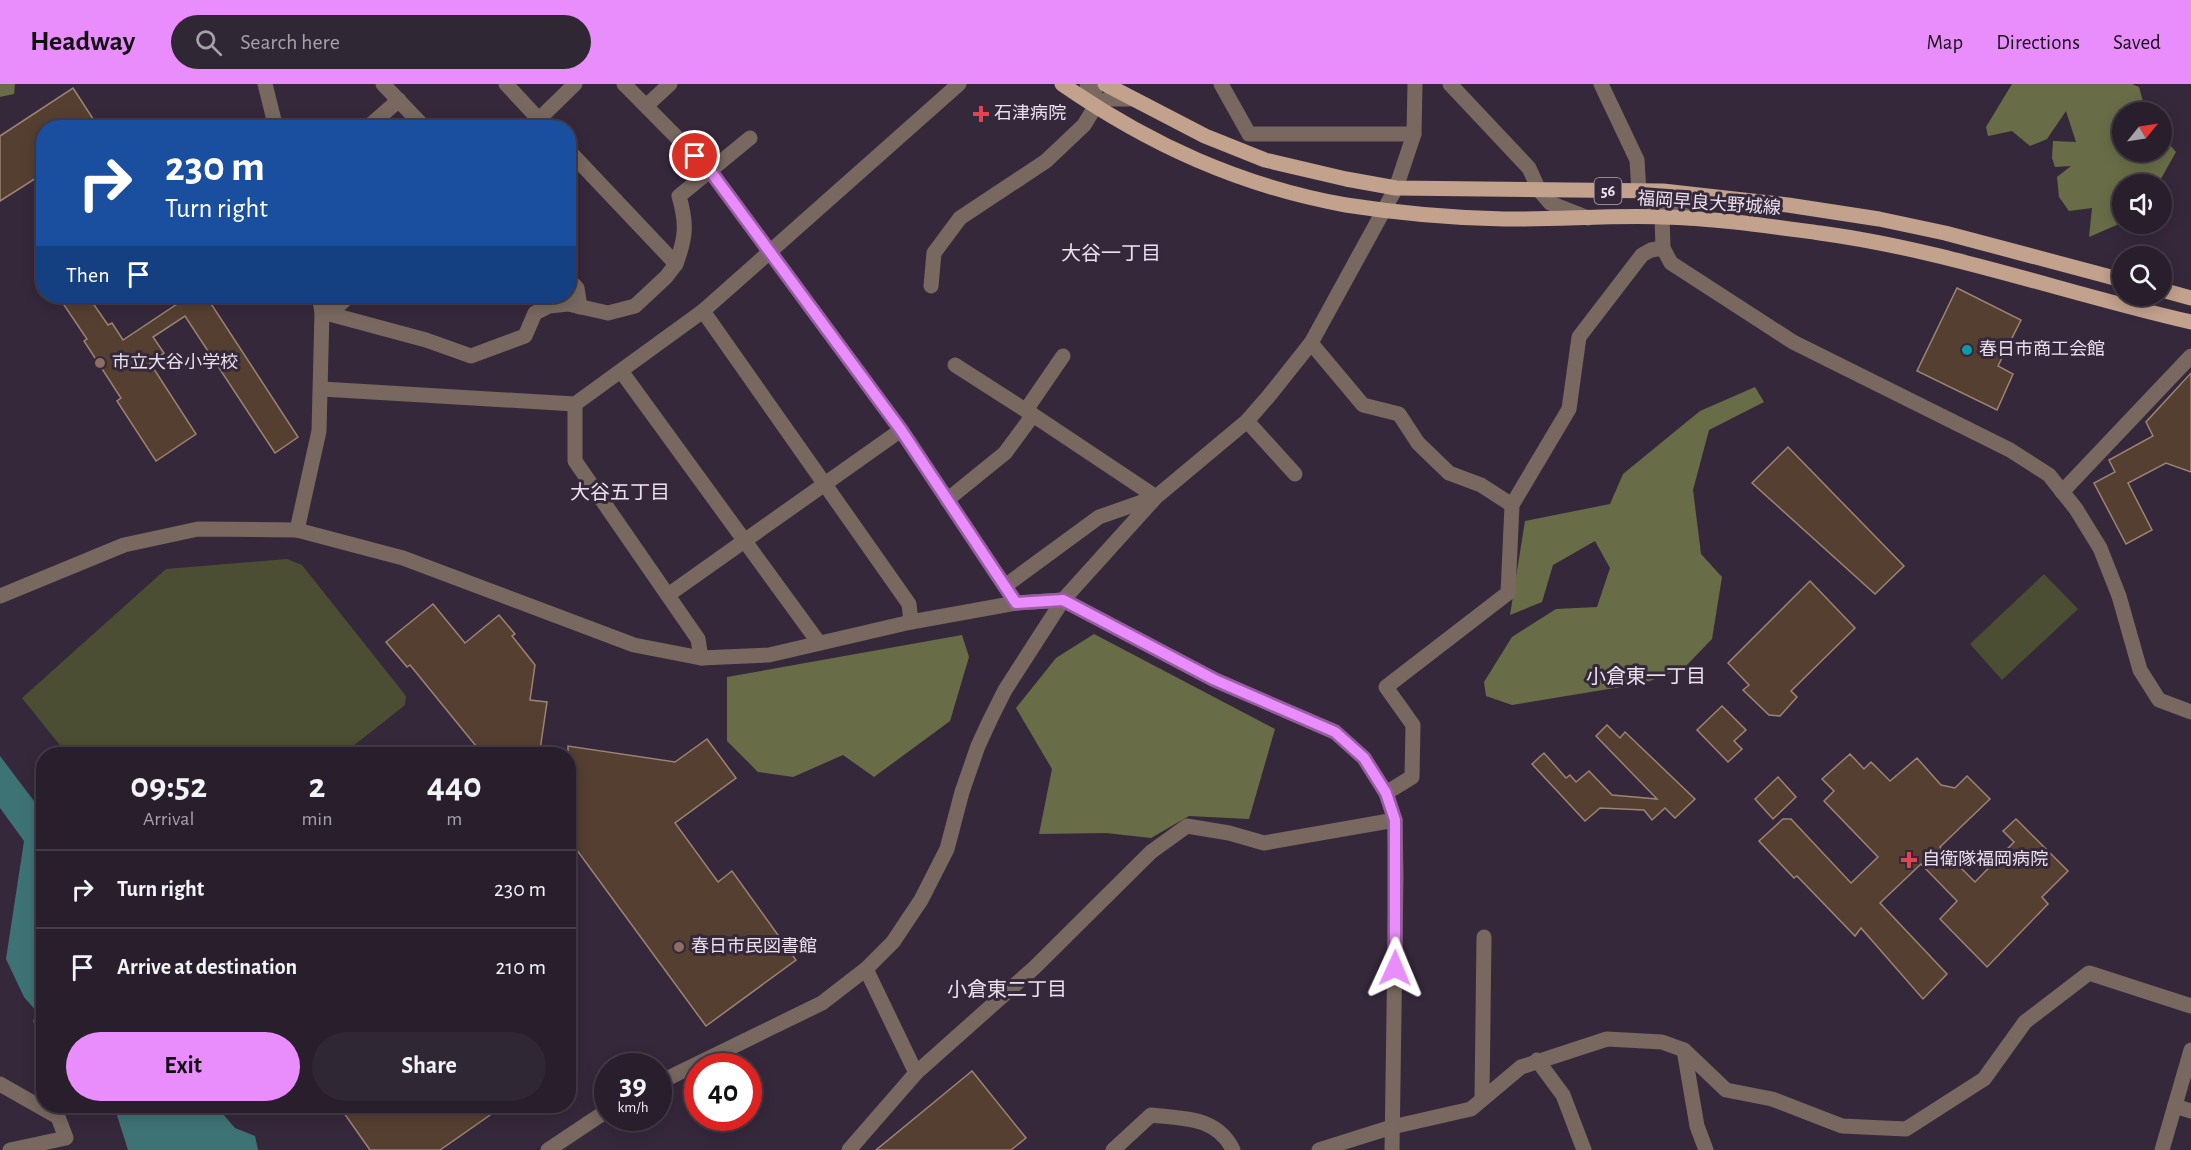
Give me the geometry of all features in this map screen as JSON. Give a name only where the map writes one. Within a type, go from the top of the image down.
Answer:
[{"type":"main road","name":"福岡早良大野城線","points":[[1062,84],[1095,107],[1191,160],[1268,185],[1343,204],[1385,210],[1504,219],[1662,217],[1823,233],[1939,257],[2191,322]]},
{"type":"main road","name":"福岡早良大野城線","points":[[1105,84],[1205,136],[1265,160],[1346,179],[1396,188],[1663,191],[1788,205],[1879,219],[1945,233],[2112,277]]},
{"type":"main road","points":[[2172,293],[2190,298]]},
{"type":"street","points":[[265,84],[274,120]]},
{"type":"street","points":[[383,84],[418,120]]},
{"type":"street","points":[[506,84],[535,120]]},
{"type":"street","points":[[543,120],[575,84]]},
{"type":"street","points":[[624,84],[711,172],[901,430],[1016,603]]},
{"type":"street","points":[[646,106],[670,84]]},
{"type":"street","points":[[322,389],[575,405],[703,311],[959,84]]},
{"type":"street","points":[[1087,84],[1095,93],[1095,107]]},
{"type":"street","points":[[1221,84],[1249,134],[1414,134]]},
{"type":"street","points":[[672,1076],[822,1003],[866,969],[893,942],[921,900],[947,849],[978,746],[1005,690],[1063,600],[1156,497],[1247,422],[1311,343],[1396,188],[1414,134],[1415,84]]},
{"type":"street","points":[[1450,84],[1529,168],[1539,190],[1550,203],[1588,218]]},
{"type":"street","points":[[1601,84],[1637,160],[1639,192],[1649,201],[1693,219]]},
{"type":"street","points":[[931,286],[934,253],[960,218],[1046,161],[1084,125],[1095,107],[1108,99],[1130,99]]},
{"type":"street","points":[[376,120],[399,100]]},
{"type":"street","points":[[322,312],[426,340],[471,356],[525,336],[535,314],[549,306],[568,304],[608,313],[635,306],[666,277],[676,264],[685,239],[684,214],[679,196],[750,138]]},
{"type":"street","points":[[576,158],[676,264]]},
{"type":"street","points":[[1662,217],[1663,248],[1671,263],[1793,342],[2010,450],[2049,476],[2076,509],[2100,548],[2119,596],[2140,670],[2158,700],[2191,712]]},
{"type":"street","points":[[1386,793],[1412,777],[1413,725],[1386,687],[1508,593],[1512,505],[1569,409],[1579,337],[1642,255],[1651,250],[1663,248]]},
{"type":"street","points":[[576,287],[580,307]]},
{"type":"street","points":[[297,530],[319,431],[322,389],[320,303]]},
{"type":"street","points":[[322,312],[341,303]]},
{"type":"street","points":[[703,311],[909,604],[911,622]]},
{"type":"street","points":[[1311,343],[1363,405],[1399,414],[1418,443],[1449,473],[1481,485],[1512,505]]},
{"type":"street","points":[[947,500],[1005,453],[1063,356]]},
{"type":"street","points":[[2062,492],[2191,356]]},
{"type":"street","points":[[955,365],[1030,412],[1156,497]]},
{"type":"street","points":[[621,371],[819,643]]},
{"type":"street","points":[[575,405],[575,461],[698,639],[701,658]]},
{"type":"street","points":[[1247,422],[1295,474]]},
{"type":"street","points":[[668,595],[901,430]]},
{"type":"street","points":[[1005,586],[1099,518],[1156,497]]},
{"type":"street","points":[[0,596],[124,545],[165,534],[198,529],[297,530],[403,558],[634,645],[701,658],[769,655],[911,622],[1016,603],[1063,600],[1215,680],[1335,732],[1364,758],[1386,793],[1395,820],[1396,877],[1392,1150]]},
{"type":"street","points":[[849,1150],[916,1073],[1034,968],[1151,852],[1187,826],[1229,833],[1264,843],[1395,820]]},
{"type":"street","points":[[1482,1098],[1484,937]]},
{"type":"street","points":[[866,969],[916,1073]]},
{"type":"street","points":[[1319,1150],[1392,1127],[1471,1109],[1521,1067],[1537,1060],[1607,1040],[1662,1042],[1684,1050],[1726,1090],[1772,1098],[1842,1126],[1906,1129],[1984,1079],[2025,1022],[2089,973],[2191,1006]]},
{"type":"street","points":[[1684,1050],[1697,1126],[1706,1150]]},
{"type":"street","points":[[2162,1150],[2191,1050]]},
{"type":"street","points":[[1537,1060],[1563,1095],[1584,1150]]},
{"type":"street","points":[[0,1084],[36,1104]]},
{"type":"street","points":[[2175,1106],[2191,1111]]},
{"type":"street","points":[[10,1150],[66,1138],[58,1117],[51,1113]]},
{"type":"street","points":[[1113,1150],[1151,1115],[1203,1120],[1228,1140],[1233,1150]]},
{"type":"street","points":[[548,1150],[594,1119]]},
{"type":"shaded area","points":[[0,84],[15,84],[14,94],[0,97]]},
{"type":"shaded area","points":[[2012,84],[2132,84],[2139,87],[2143,102],[2112,102],[2112,162],[2170,162],[2164,174],[2112,174],[2112,227],[2089,237],[2092,208],[2069,211],[2059,197],[2057,177],[2071,166],[2055,167],[2052,158],[2053,141],[2076,142],[2066,111],[2047,139],[2030,146],[2012,131],[1988,136],[1986,127]]},
{"type":"shaded area","points":[[2172,147],[2176,152],[2172,159]]},
{"type":"shaded area","points":[[1755,387],[1764,402],[1709,430],[1693,490],[1701,554],[1722,577],[1712,639],[1685,667],[1645,683],[1512,705],[1486,696],[1484,682],[1512,637],[1556,609],[1597,607],[1610,568],[1595,541],[1553,565],[1542,602],[1510,615],[1525,521],[1610,504],[1623,474],[1700,411]]},
{"type":"shaded area","points":[[287,559],[302,565],[406,696],[405,705],[352,747],[61,747],[22,698],[166,569]]},
{"type":"shaded area","points":[[2044,574],[2078,609],[2002,680],[1970,644]]},
{"type":"shaded area","points":[[1094,634],[1275,729],[1249,819],[1189,816],[1151,838],[1106,833],[1039,834],[1052,769],[1016,708],[1056,658]]},
{"type":"shaded area","points":[[962,635],[969,657],[950,721],[874,777],[843,755],[793,777],[758,772],[727,741],[727,677]]},
{"type":"shaded area","points":[[0,756],[36,806],[36,1011],[24,997],[6,959],[24,841],[0,808]]},
{"type":"shaded area","points":[[116,1113],[222,1113],[235,1128],[255,1136],[258,1150],[128,1150]]},
{"type":"building","points":[[73,88],[94,120],[36,120],[36,178],[0,201],[0,136]]},
{"type":"building","name":"春日市商工会館","points":[[1957,288],[2021,320],[1998,366],[2013,374],[1997,410],[1917,371]]},
{"type":"building","points":[[63,303],[93,303],[108,325],[112,323],[123,340],[176,303],[211,303],[298,437],[275,453],[185,316],[153,337],[164,353],[150,363],[196,434],[156,461],[117,401],[121,398],[84,341],[87,339]]},
{"type":"building","points":[[2191,373],[2191,472],[2166,463],[2128,483],[2152,530],[2126,544],[2094,483],[2115,472],[2109,460],[2153,436],[2146,422]]},
{"type":"building","points":[[1788,447],[1904,566],[1875,594],[1752,483]]},
{"type":"building","points":[[1810,581],[1855,628],[1791,691],[1797,697],[1780,716],[1769,715],[1743,690],[1749,685],[1728,663]]},
{"type":"building","points":[[433,604],[465,643],[499,615],[515,634],[512,636],[535,665],[530,700],[547,702],[540,747],[476,746],[410,665],[407,667],[386,642]]},
{"type":"building","points":[[1722,706],[1746,730],[1734,741],[1742,749],[1728,762],[1697,730]]},
{"type":"building","points":[[1607,725],[1620,738],[1625,732],[1695,799],[1675,818],[1665,808],[1652,820],[1644,810],[1600,808],[1585,821],[1532,764],[1544,753],[1566,778],[1570,775],[1576,782],[1589,771],[1612,795],[1657,799],[1596,736]]},
{"type":"building","points":[[707,739],[736,778],[675,823],[718,882],[732,871],[796,960],[706,1026],[576,849],[576,747],[675,762]]},
{"type":"building","points":[[1850,754],[1864,769],[1871,762],[1890,781],[1917,758],[1941,785],[1955,788],[1967,776],[1990,799],[1940,847],[1975,882],[2014,842],[2003,831],[2016,819],[2068,871],[2042,897],[2048,904],[1987,967],[1940,919],[1957,901],[1921,864],[1880,903],[1947,974],[1923,999],[1861,928],[1855,936],[1797,876],[1794,878],[1759,841],[1783,819],[1791,819],[1851,883],[1878,857],[1824,801],[1834,791],[1822,779]]},
{"type":"building","points":[[1778,777],[1796,797],[1773,819],[1755,799]]},
{"type":"building","points":[[972,1071],[1026,1138],[1011,1150],[876,1150]]},
{"type":"building","points":[[344,1113],[493,1113],[440,1150],[370,1150]]},
{"type":"place","name":"石津病院","points":[[981,114]]},
{"type":"place","name":"春日市商工会館","points":[[1967,350]]},
{"type":"place","name":"市立大谷小学校","points":[[100,363]]},
{"type":"place","name":"自衛隊福岡病院","points":[[1909,860]]},
{"type":"place","name":"春日市民図書館","points":[[679,947]]},
{"type":"district","name":"大谷一丁目","points":[[1111,254]]},
{"type":"district","name":"大谷五丁目","points":[[620,493]]},
{"type":"district","name":"小倉東一丁目","points":[[1646,677]]},
{"type":"district","name":"小倉東二丁目","points":[[1007,990]]},
{"type":"route","points":[[695,156],[711,172],[901,430],[1016,603],[1063,600],[1215,680],[1335,732],[1364,758],[1386,793],[1395,820],[1395,968]]}]
